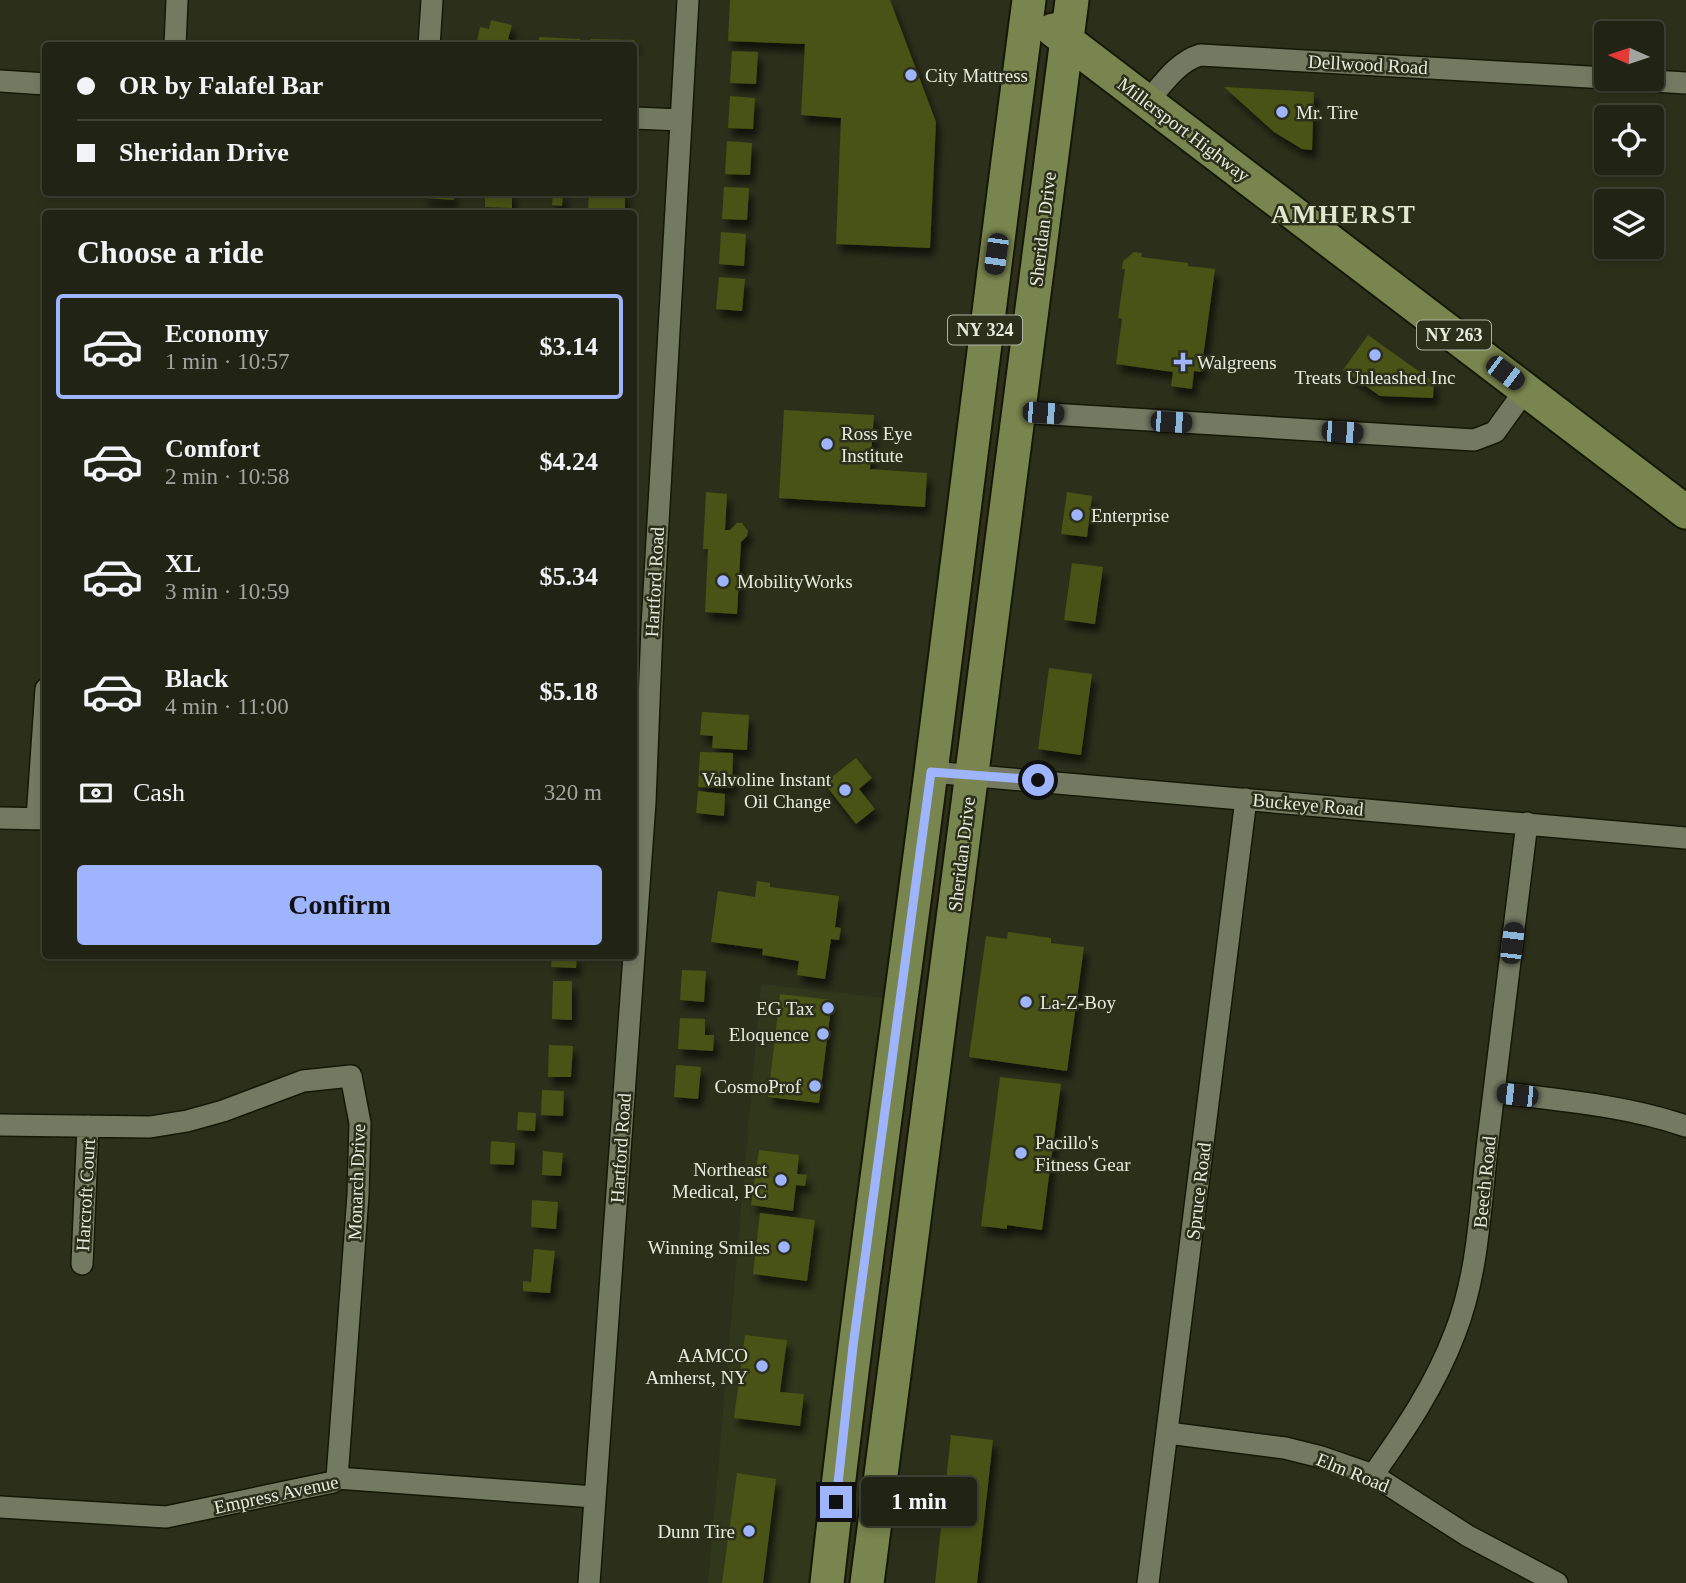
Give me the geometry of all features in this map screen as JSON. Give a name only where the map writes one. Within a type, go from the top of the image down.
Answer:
[{"type":"main road","name":"Sheridan Drive","points":[[867,1583],[1072,0]]},
{"type":"main road","name":"Sheridan Drive","points":[[827,1583],[853,1346],[931,772],[1024,3]]},
{"type":"main road","name":"Millersport Highway","points":[[1024,3],[1066,40],[1526,389],[1683,504]]},
{"type":"street","points":[[175,42],[177,0]]},
{"type":"street","points":[[429,42],[432,0]]},
{"type":"street","name":"Hartford Road","points":[[637,911],[645,802],[643,626],[688,0]]},
{"type":"street","name":"Dellwood Road","points":[[1148,101],[1176,69],[1188,59],[1200,55],[1594,77]]},
{"type":"street","points":[[0,81],[42,84]]},
{"type":"street","points":[[1664,81],[1686,82]]},
{"type":"street","points":[[637,118],[681,120]]},
{"type":"street","points":[[1018,412],[1474,440],[1495,432],[1526,389]]},
{"type":"street","name":"Buckeye Road","points":[[931,772],[1686,838]]},
{"type":"street","points":[[0,818],[41,819],[42,793]]},
{"type":"street","name":"Spruce Road","points":[[1148,1583],[1247,799]]},
{"type":"street","name":"Beech Road","points":[[1373,1475],[1436,1380],[1471,1282],[1527,824]]},
{"type":"street","name":"Hartford Road","points":[[589,1583],[633,959]]},
{"type":"street","name":"Monarch Drive","points":[[0,1125],[150,1127],[223,1111],[303,1081],[351,1076],[360,1123],[358,1195],[337,1478]]},
{"type":"street","points":[[1494,1092],[1611,1106],[1686,1126]]},
{"type":"street","name":"Harcroft Court","points":[[82,1264],[88,1126]]},
{"type":"street","name":"Elm Road","points":[[1168,1433],[1285,1448],[1373,1475],[1468,1536],[1557,1583]]},
{"type":"street","name":"Empress Avenue","points":[[0,1507],[166,1517],[333,1482],[337,1478],[594,1497]]},
{"type":"shaded area","points":[[761,984],[885,998],[808,1583],[708,1583]]},
{"type":"building","points":[[730,0],[890,0],[936,122],[930,248],[836,244],[841,118],[801,115],[805,44],[728,41]]},
{"type":"building","points":[[491,20],[512,25],[508,39],[517,42],[477,42],[480,27],[489,29]]},
{"type":"building","points":[[539,37],[580,39],[580,42],[539,42]]},
{"type":"building","points":[[591,39],[635,40],[635,42],[591,42]]},
{"type":"building","points":[[732,51],[758,52],[756,84],[730,83]]},
{"type":"building","name":"Mr. Tire","points":[[1224,87],[1314,92],[1312,150],[1302,149],[1274,132]]},
{"type":"building","points":[[730,96],[755,98],[753,129],[728,128]]},
{"type":"building","points":[[727,141],[752,143],[750,175],[725,174]]},
{"type":"building","points":[[724,187],[749,188],[747,220],[722,219]]},
{"type":"building","points":[[454,196],[454,200],[424,198]]},
{"type":"building","points":[[485,196],[512,196],[512,208],[485,207]]},
{"type":"building","points":[[553,196],[563,196],[562,206],[552,205]]},
{"type":"building","points":[[589,196],[625,196],[625,210],[588,210]]},
{"type":"building","points":[[721,232],[746,234],[744,266],[719,264]]},
{"type":"building","name":"Walgreens","points":[[1134,252],[1142,253],[1141,257],[1215,269],[1201,372],[1194,371],[1192,389],[1171,386],[1173,372],[1116,364],[1122,319],[1118,318],[1125,269],[1122,269],[1123,261]]},
{"type":"building","points":[[719,277],[745,279],[742,311],[716,309]]},
{"type":"building","name":"Treats Unleashed Inc","points":[[1368,335],[1434,382],[1433,398],[1380,396],[1343,370]]},
{"type":"building","name":"Ross Eye Institute","points":[[784,410],[874,415],[870,469],[927,473],[925,507],[779,498]]},
{"type":"building","name":"MobilityWorks","points":[[706,492],[727,494],[725,530],[742,523],[748,531],[741,542],[737,614],[705,612],[708,549],[703,549]]},
{"type":"building","name":"Enterprise","points":[[1067,492],[1092,496],[1087,537],[1061,534]]},
{"type":"building","points":[[1072,563],[1103,567],[1095,624],[1064,620]]},
{"type":"building","points":[[1049,668],[1092,674],[1081,755],[1038,749]]},
{"type":"building","points":[[702,712],[749,715],[747,750],[712,748],[713,736],[700,735]]},
{"type":"building","points":[[700,752],[733,753],[732,788],[698,787]]},
{"type":"building","name":"Valvoline Instant Oil Change","points":[[856,758],[872,778],[859,789],[875,809],[856,824],[824,783]]},
{"type":"building","points":[[698,791],[725,794],[724,816],[696,813]]},
{"type":"building","points":[[757,881],[770,883],[770,887],[839,896],[835,927],[841,928],[839,940],[831,939],[825,979],[797,975],[799,961],[762,955],[763,949],[711,942],[718,891],[755,897]]},
{"type":"building","name":"La-Z-Boy","points":[[1008,932],[1051,938],[1051,943],[1084,947],[1067,1071],[969,1057],[986,936],[1007,939]]},
{"type":"building","points":[[552,959],[577,959],[576,968],[551,967]]},
{"type":"building","points":[[682,970],[706,971],[704,1002],[680,1000]]},
{"type":"building","points":[[553,981],[572,981],[572,1020],[552,1019]]},
{"type":"building","points":[[780,994],[832,1000],[819,1103],[768,1097]]},
{"type":"building","points":[[680,1018],[705,1019],[705,1035],[714,1035],[713,1051],[678,1049]]},
{"type":"building","points":[[549,1045],[573,1046],[571,1077],[548,1077]]},
{"type":"building","points":[[676,1065],[701,1067],[698,1099],[674,1097]]},
{"type":"building","name":"Pacillo's Fitness Gear","points":[[1000,1077],[1061,1084],[1042,1230],[1007,1225],[1007,1229],[981,1226]]},
{"type":"building","points":[[542,1090],[564,1091],[563,1116],[541,1115]]},
{"type":"building","points":[[518,1112],[536,1113],[535,1131],[517,1130]]},
{"type":"building","points":[[491,1141],[515,1143],[514,1165],[490,1164]]},
{"type":"building","name":"Northeast Medical, PC","points":[[759,1150],[799,1155],[797,1174],[807,1175],[805,1186],[796,1185],[793,1211],[751,1205]]},
{"type":"building","points":[[543,1151],[563,1153],[561,1176],[542,1175]]},
{"type":"building","points":[[532,1200],[558,1202],[556,1229],[531,1227]]},
{"type":"building","name":"Winning Smiles","points":[[760,1213],[815,1220],[807,1281],[753,1274]]},
{"type":"building","points":[[534,1249],[555,1251],[550,1293],[523,1291],[523,1281],[531,1282]]},
{"type":"building","name":"AAMCO Amherst, NY","points":[[745,1335],[787,1340],[780,1392],[804,1394],[800,1426],[734,1418]]},
{"type":"building","points":[[951,1435],[993,1440],[977,1583],[935,1583]]},
{"type":"building","name":"Dunn Tire","points":[[737,1473],[776,1479],[763,1583],[722,1583]]},
{"type":"place","name":"City Mattress","points":[[911,75]]},
{"type":"place","name":"Mr. Tire","points":[[1282,112]]},
{"type":"place","name":"Treats Unleashed Inc","points":[[1375,355]]},
{"type":"place","name":"Walgreens","points":[[1183,362]]},
{"type":"place","name":"Ross Eye Institute","points":[[827,444]]},
{"type":"place","name":"Enterprise","points":[[1077,515]]},
{"type":"place","name":"MobilityWorks","points":[[723,581]]},
{"type":"place","name":"Valvoline Instant Oil Change","points":[[845,790]]},
{"type":"place","name":"La-Z-Boy","points":[[1026,1002]]},
{"type":"place","name":"EG Tax","points":[[828,1008]]},
{"type":"place","name":"Eloquence","points":[[823,1034]]},
{"type":"place","name":"CosmoProf","points":[[815,1086]]},
{"type":"place","name":"Pacillo's Fitness Gear","points":[[1021,1153]]},
{"type":"place","name":"Northeast Medical, PC","points":[[781,1180]]},
{"type":"place","name":"Winning Smiles","points":[[784,1247]]},
{"type":"place","name":"AAMCO Amherst, NY","points":[[762,1366]]},
{"type":"place","name":"Dunn Tire","points":[[749,1531]]},
{"type":"district","name":"AMHERST","points":[[1344,214]]},
{"type":"route","points":[[836,1502],[853,1346],[931,772],[1038,780]]}]
